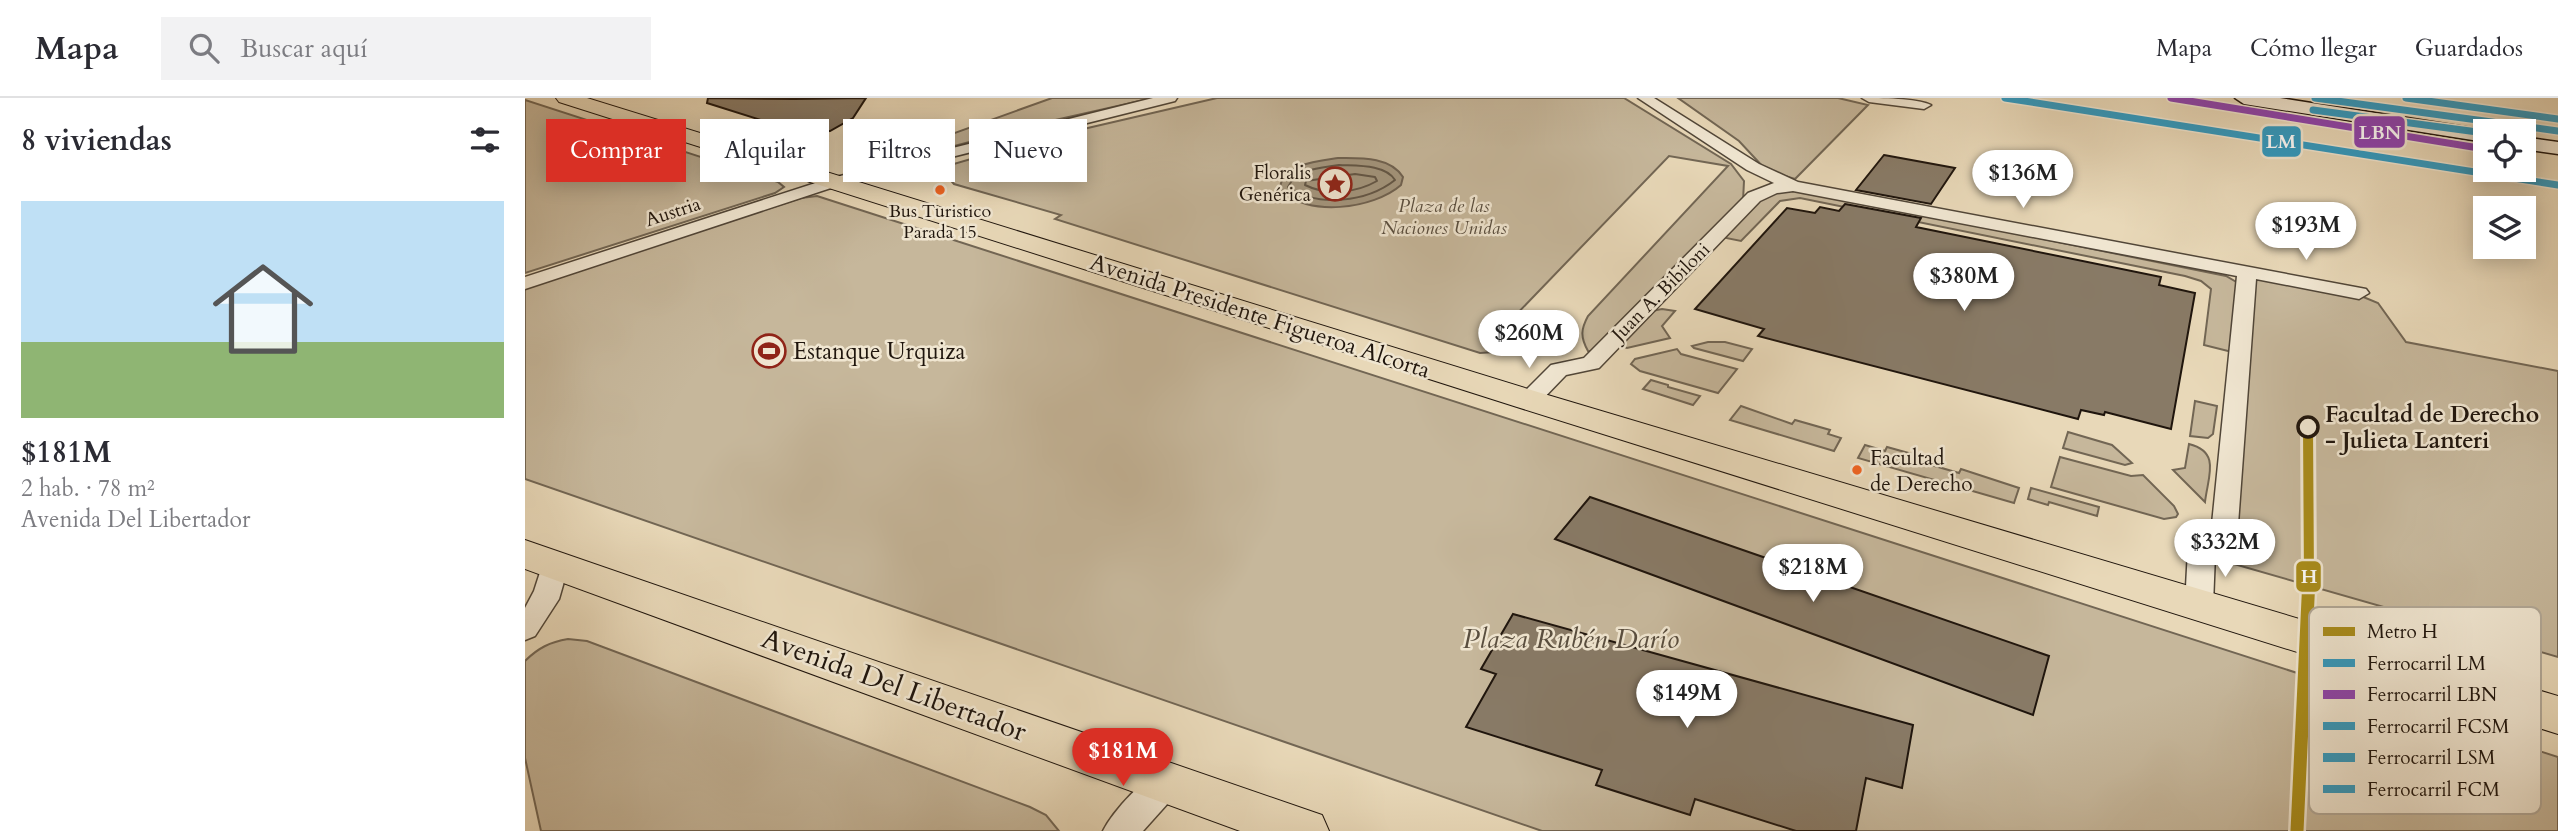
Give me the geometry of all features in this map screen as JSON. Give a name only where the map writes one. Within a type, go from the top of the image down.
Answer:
[{"type":"main road","name":"Avenida Presidente Figueroa Alcorta","points":[[566,98],[1529,400],[2309,639]]},
{"type":"main road","name":"Avenida Del Libertador","points":[[540,559],[1303,831]]},
{"type":"main road","name":"Avenida Presidente Figueroa Alcorta","points":[[2541,710],[2558,715]]},
{"type":"street","name":"Austria","points":[[525,283],[834,183],[1170,98]]},
{"type":"street","points":[[1645,98],[1743,161],[1793,186],[2358,293]]},
{"type":"street","points":[[1868,98],[1924,105]]},
{"type":"street","points":[[2244,98],[2473,134]]},
{"type":"street","points":[[2536,145],[2558,148]]},
{"type":"street","points":[[1743,161],[1755,180],[1754,197]]},
{"type":"street","name":"Juan A. Bibiloni","points":[[1529,400],[1559,370],[1591,363],[1754,197],[1773,188],[1793,186]]},
{"type":"street","points":[[2199,605],[2202,550],[2224,538],[2241,361],[2246,272]]},
{"type":"street","points":[[525,629],[545,600],[554,578],[540,559]]},
{"type":"street","points":[[1121,831],[1166,782]]},
{"type":"green space","points":[[1052,98],[1153,98],[1060,119],[994,119]]},
{"type":"green space","name":"Plaza de las Naciones Unidas","points":[[1217,98],[1624,98],[1731,164],[1744,181],[1743,201],[1595,352],[1588,351],[1582,333],[1588,316],[1728,166],[1669,156],[1509,322],[1509,351],[1480,353],[1055,219],[1061,215],[952,182],[955,182],[955,164],[969,160],[969,182],[1087,182],[1087,128]]},
{"type":"green space","points":[[1678,98],[1838,98],[1868,105],[1795,179],[1766,170],[1739,141]]},
{"type":"green space","points":[[525,100],[584,119],[546,119],[546,182],[686,182],[686,152],[700,157],[700,182],[778,182],[784,187],[775,193],[525,273]]},
{"type":"green space","points":[[969,128],[969,142],[955,146],[955,133]]},
{"type":"green space","points":[[1780,190],[1811,192],[2226,276],[2238,283],[2232,352],[2204,345],[2211,289],[2201,281],[2185,276],[1800,198],[1780,201],[1741,241],[1721,237],[1759,198]]},
{"type":"green space","name":"Plaza Rubén Darío","points":[[817,196],[2309,677],[2309,814],[2541,814],[2541,752],[2558,757],[2558,831],[1542,831],[525,479],[525,288],[801,198]]},
{"type":"green space","points":[[2249,276],[2361,296],[2378,303],[2406,342],[2558,371],[2558,657],[2541,652],[2541,607],[2384,607],[2234,564],[2237,465]]},
{"type":"green space","points":[[1652,311],[1675,311],[1662,326],[1670,338],[1627,348],[1618,345]]},
{"type":"green space","points":[[1725,342],[1752,349],[1743,361],[1692,346]]},
{"type":"green space","points":[[1677,349],[1681,354],[1737,369],[1718,393],[1640,371],[1631,364],[1635,359]]},
{"type":"green space","points":[[1651,380],[1700,396],[1693,405],[1643,389]]},
{"type":"green space","points":[[2195,401],[2217,406],[2213,434],[2208,438],[2190,436]]},
{"type":"green space","points":[[1741,406],[1792,424],[1795,420],[1830,430],[1828,434],[1841,438],[1834,451],[1730,420]]},
{"type":"green space","points":[[2068,432],[2112,445],[2132,463],[2125,465],[2063,448]]},
{"type":"green space","points":[[2189,444],[2199,448],[2209,459],[2210,474],[2205,502],[2173,470],[2185,468]]},
{"type":"green space","points":[[1865,445],[1885,451],[1887,447],[1930,459],[1928,464],[1959,473],[1961,469],[2019,488],[2014,503],[1858,458]]},
{"type":"green space","points":[[2060,457],[2131,476],[2143,475],[2174,506],[2178,514],[2176,517],[2164,519],[2051,487]]},
{"type":"green space","points":[[2031,488],[2099,507],[2097,516],[2049,502],[2048,505],[2028,499]]},
{"type":"green space","points":[[568,639],[587,641],[1030,807],[1046,815],[1059,831],[541,831],[525,758],[525,661],[545,646]]},
{"type":"water","points":[[1338,158],[1373,160],[1390,165],[1403,177],[1401,185],[1374,200],[1340,207],[1306,204],[1280,189],[1282,181],[1294,169]]},
{"type":"building","points":[[708,98],[866,98],[853,118],[843,119],[843,124],[829,131],[829,119],[758,119],[707,103]]},
{"type":"building","points":[[1884,155],[1955,168],[1931,204],[1856,190]]},
{"type":"building","points":[[1845,204],[1921,218],[1916,227],[2161,277],[2159,285],[2195,293],[2171,429],[2105,412],[2104,415],[2081,410],[2078,419],[1758,336],[1764,329],[1695,309],[1787,208],[1815,213],[1820,207],[1839,211]]},
{"type":"building","points":[[1590,497],[2049,656],[2033,715],[1555,539]]},
{"type":"building","points":[[1513,614],[1913,725],[1902,788],[1866,778],[1856,831],[1796,831],[1695,799],[1690,815],[1596,785],[1602,770],[1466,727],[1496,674],[1481,669]]},
{"type":"metro line","name":"H","points":[[2297,831],[2309,615],[2308,427]]},
{"type":"rail line","name":"LM","points":[[2005,98],[2558,185]]},
{"type":"rail line","name":"LBN","points":[[2171,98],[2473,147]]},
{"type":"rail line","name":"FCSM","points":[[2315,98],[2558,131]]},
{"type":"rail line","name":"FCM","points":[[2406,98],[2558,119]]},
{"type":"rail line","name":"LSM","points":[[2313,110],[2473,131]]},
{"type":"place","name":"Floralis Genérica","points":[[1335,184]]},
{"type":"place","name":"Bus Turistico Parada 15","points":[[940,190]]},
{"type":"place","name":"Estanque Urquiza","points":[[769,351]]},
{"type":"place","name":"Facultad de Derecho - Julieta Lanteri","points":[[2308,427]]},
{"type":"place","name":"Facultad de Derecho","points":[[1857,470]]}]
